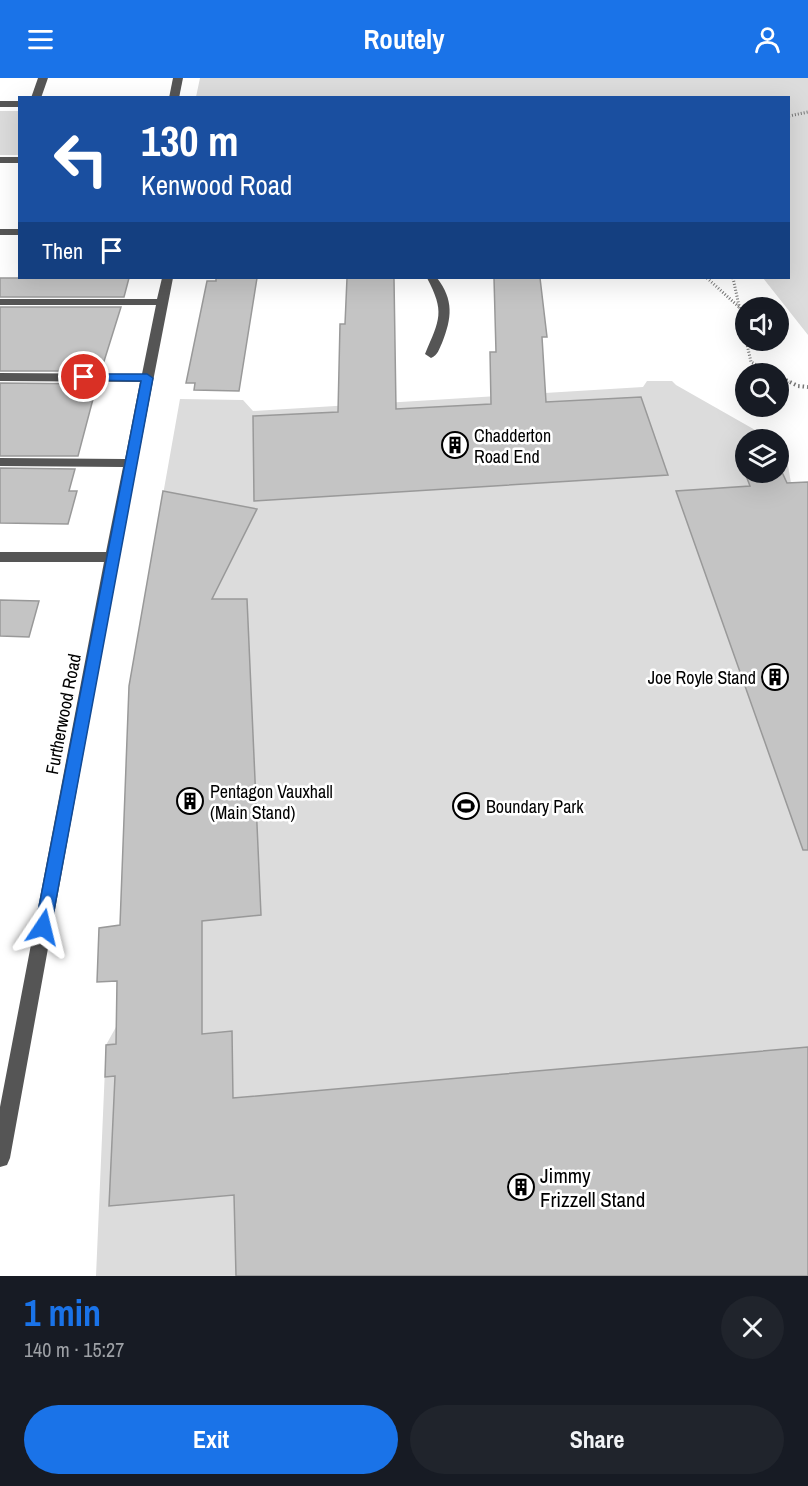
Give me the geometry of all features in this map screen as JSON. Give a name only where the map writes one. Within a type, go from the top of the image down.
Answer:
[{"type":"street","points":[[37,96],[42,78]]},
{"type":"street","points":[[174,96],[178,78]]},
{"type":"street","points":[[0,104],[18,104]]},
{"type":"street","points":[[0,160],[18,160]]},
{"type":"street","points":[[0,232],[18,232]]},
{"type":"street","name":"Furtherwood Road","points":[[0,1158],[112,557],[167,279]]},
{"type":"street","points":[[431,354],[447,315],[441,288],[433,279]]},
{"type":"street","points":[[0,302],[162,302]]},
{"type":"street","points":[[0,377],[147,378]]},
{"type":"street","points":[[0,462],[130,463]]},
{"type":"street","points":[[0,557],[112,557]]},
{"type":"path","points":[[790,116],[808,112]]},
{"type":"path","points":[[708,279],[735,303]]},
{"type":"path","points":[[733,279],[737,297]]},
{"type":"path","points":[[789,382],[798,386],[808,387]]},
{"type":"shaded area","points":[[200,78],[808,78],[808,335],[789,311],[789,297],[778,297],[764,279],[790,279],[790,96],[196,96]]},
{"type":"shaded area","points":[[0,111],[18,111],[18,155],[0,155]]},
{"type":"shaded area","name":"Boundary Park","points":[[647,381],[672,381],[753,429],[735,429],[735,483],[789,483],[789,471],[791,483],[808,482],[808,1276],[96,1276],[106,1045],[116,1027],[117,981],[97,982],[99,928],[120,925],[129,686],[180,399],[243,400],[253,411],[643,387]]},
{"type":"building","points":[[0,278],[129,279],[124,297],[0,297]]},
{"type":"building","points":[[216,279],[257,279],[239,391],[194,390],[195,383],[186,383],[207,281],[216,281]]},
{"type":"building","name":"Chadderton Road End","points":[[347,279],[394,279],[396,409],[491,404],[490,352],[496,352],[494,279],[540,279],[547,337],[542,337],[546,402],[641,397],[668,475],[254,501],[253,416],[338,412],[340,324],[345,324]]},
{"type":"building","points":[[0,307],[121,307],[101,371],[0,371]]},
{"type":"building","points":[[0,383],[97,384],[78,456],[0,456]]},
{"type":"building","points":[[0,468],[75,469],[69,491],[77,491],[68,524],[0,523]]},
{"type":"building","name":"Joe Royle Stand","points":[[808,482],[808,850],[803,850],[676,491],[750,486],[749,483]]},
{"type":"building","points":[[163,491],[257,509],[212,599],[247,599],[261,915],[202,921],[202,1034],[232,1031],[233,1098],[808,1047],[808,1276],[236,1276],[234,1195],[109,1206],[115,1076],[105,1077],[106,1045],[116,1044],[117,981],[97,982],[99,928],[120,925],[129,686]]},
{"type":"building","points":[[0,600],[39,601],[29,637],[0,636]]},
{"type":"place","name":"Chadderton Road End","points":[[455,445]]},
{"type":"place","name":"Joe Royle Stand","points":[[775,677]]},
{"type":"place","name":"Pentagon Vauxhall (Main Stand)","points":[[190,801]]},
{"type":"place","name":"Boundary Park","points":[[466,806]]},
{"type":"place","name":"Jimmy Frizzell Stand","points":[[521,1187]]},
{"type":"route","points":[[43,927],[147,378],[84,377]]}]
